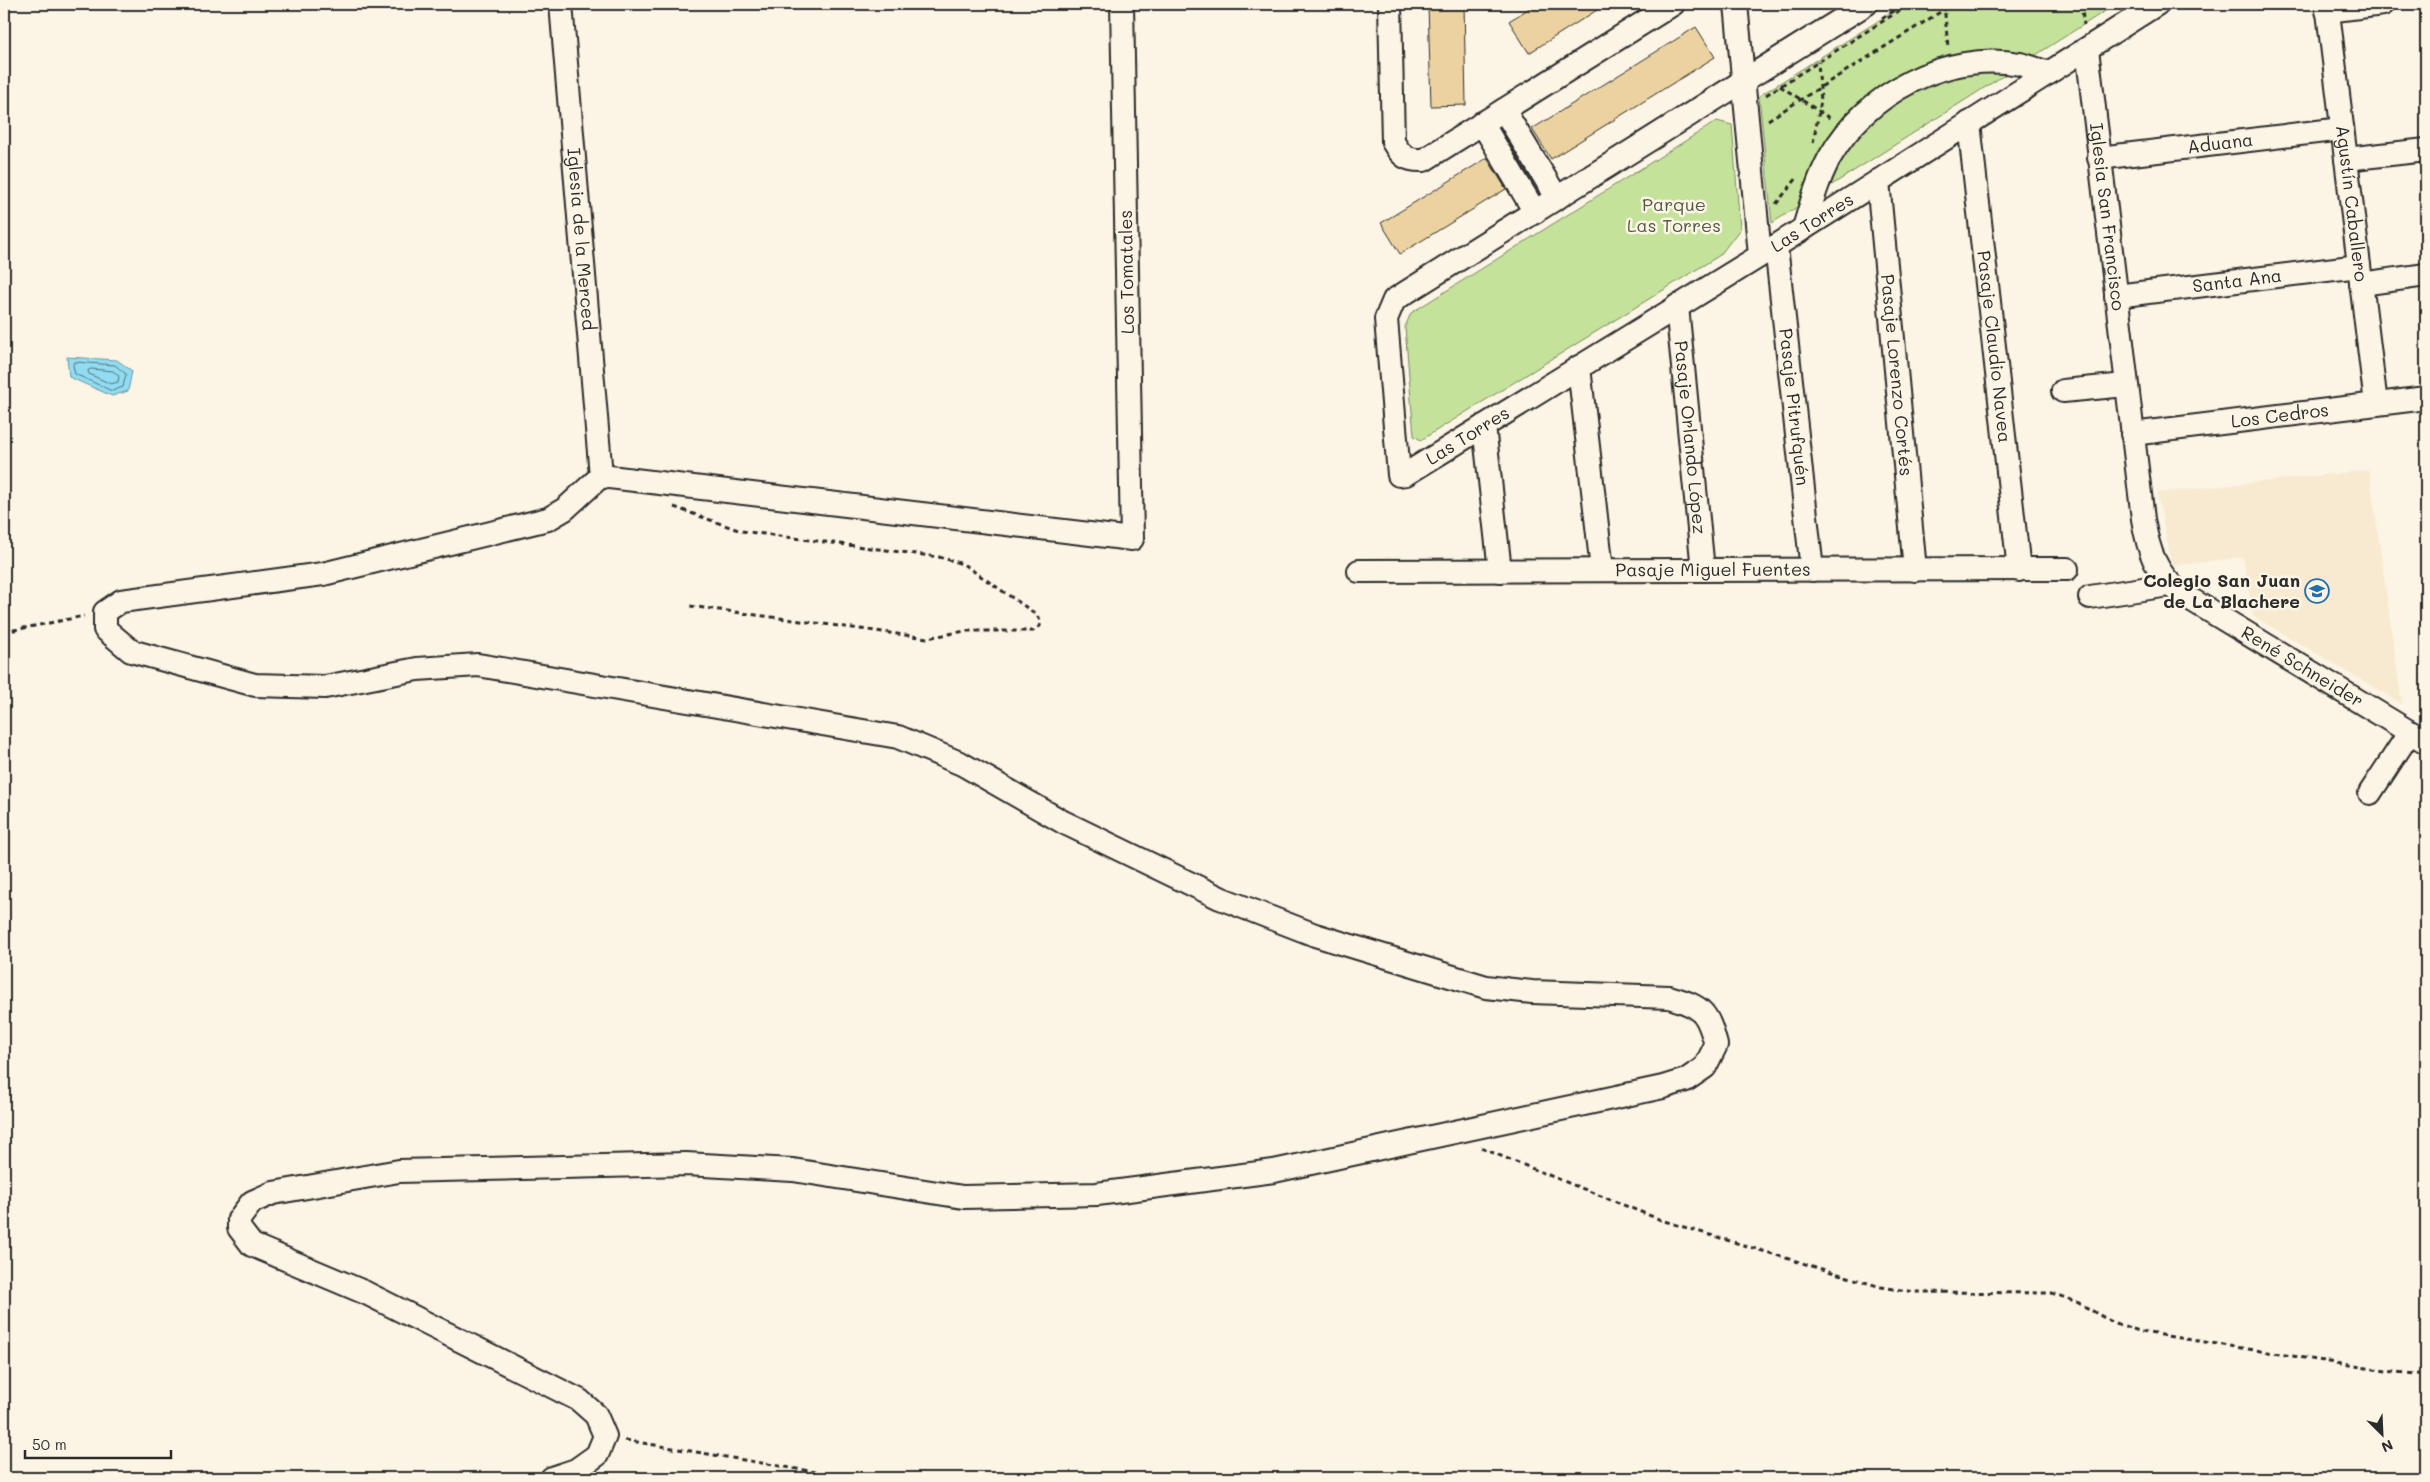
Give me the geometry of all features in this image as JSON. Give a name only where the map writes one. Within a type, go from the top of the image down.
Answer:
[{"type":"street","name":"Iglesia de la Merced","points":[[561,4],[601,476]]},
{"type":"street","name":"Los Tomatales","points":[[601,476],[1132,540],[1122,4]]},
{"type":"street","points":[[1390,4],[1393,142],[1401,156],[1412,160],[1424,160],[1673,4]]},
{"type":"street","name":"Pasaje Pitrufquén","points":[[1736,4],[1743,81],[1812,570]]},
{"type":"street","name":"Las Torres","points":[[1866,4],[1844,10],[1743,81],[1394,300],[1386,319],[1399,475],[1406,474],[1484,426],[1804,228],[2049,73],[2081,39],[2157,4]]},
{"type":"street","points":[[2327,7],[2383,4]]},
{"type":"street","name":"Agustín Caballero","points":[[2327,7],[2376,404]]},
{"type":"street","name":"Iglesia San Francisco","points":[[2081,39],[2100,158],[2146,540],[2164,578]]},
{"type":"street","points":[[1804,228],[1824,168],[1848,130],[1872,107],[1893,92],[1926,75],[1968,64],[2020,64],[2049,73]]},
{"type":"street","points":[[1504,110],[1556,198]]},
{"type":"street","points":[[1482,123],[1535,212]]},
{"type":"street","name":"Pasaje Claudio Navea","points":[[1969,123],[2019,570]]},
{"type":"street","name":"Aduana","points":[[2100,158],[2342,130]]},
{"type":"street","points":[[2346,159],[2426,150]]},
{"type":"street","name":"Pasaje Lorenzo Cortés","points":[[1878,180],[1915,570]]},
{"type":"street","name":"Santa Ana","points":[[2116,296],[2360,275],[2426,275]]},
{"type":"street","name":"Pasaje Orlando López","points":[[1677,306],[1703,570]]},
{"type":"street","points":[[1579,367],[1602,570]]},
{"type":"street","points":[[2063,391],[2126,385]]},
{"type":"street","name":"Los Cedros","points":[[2132,434],[2426,398]]},
{"type":"street","points":[[1484,426],[1500,571]]},
{"type":"street","points":[[552,1478],[576,1470],[597,1455],[605,1436],[596,1415],[579,1400],[366,1293],[252,1245],[239,1228],[239,1219],[252,1202],[273,1193],[399,1171],[686,1164],[793,1170],[964,1198],[1098,1194],[1274,1171],[1663,1087],[1686,1080],[1705,1067],[1716,1045],[1709,1019],[1690,1003],[1669,997],[1532,992],[1486,986],[1315,935],[1212,894],[1063,822],[962,764],[898,737],[478,665],[417,669],[325,687],[255,685],[131,651],[105,629],[104,612],[121,601],[323,574],[548,519],[566,509],[601,476]]},
{"type":"street","name":"Pasaje Miguel Fuentes","points":[[1359,571],[2067,570]]},
{"type":"street","points":[[2090,596],[2164,578]]},
{"type":"street","name":"René Schneider","points":[[2164,578],[2418,737]]},
{"type":"street","points":[[2370,793],[2418,737]]},
{"type":"path","points":[[1764,98],[1910,4]]},
{"type":"path","points":[[1944,4],[1951,67]]},
{"type":"path","points":[[1765,115],[1766,122],[1954,4]]},
{"type":"path","points":[[2081,4],[2084,25],[2081,39]]},
{"type":"path","points":[[2084,25],[2092,20]]},
{"type":"path","points":[[1810,150],[1819,112],[1818,62]]},
{"type":"path","points":[[1780,86],[1848,130]]},
{"type":"path","points":[[1773,197],[1774,207],[1798,176]]},
{"type":"path","points":[[668,504],[741,532],[939,557],[964,564],[1036,614],[1041,622],[1040,626],[1033,631],[964,631],[927,638],[690,606]]},
{"type":"path","points":[[4,632],[104,612]]},
{"type":"path","points":[[1447,1134],[1661,1220],[1881,1287],[1915,1292],[2052,1293],[2076,1302],[2110,1321],[2142,1332],[2386,1371],[2426,1375]]},
{"type":"path","points":[[605,1436],[851,1478]]},
{"type":"shaded area","name":"Colegio San Juan de La Blachere","points":[[2369,470],[2402,704],[2253,616],[2243,557],[2172,566],[2157,493]]},
{"type":"green space","name":"Parque Las Torres","points":[[1905,4],[2116,4],[1772,223],[1759,96]]},
{"type":"green space","name":"Parque Las Torres","points":[[1717,121],[1732,125],[1740,229],[1720,255],[1421,440],[1414,436],[1405,327],[1411,313]]},
{"type":"water","points":[[67,357],[117,360],[132,371],[128,391],[112,396],[69,377]]},
{"type":"building","points":[[1428,4],[1464,4],[1466,105],[1431,106]]},
{"type":"building","points":[[1536,4],[1593,4],[1597,10],[1529,53],[1509,21]]},
{"type":"building","points":[[1696,27],[1715,57],[1551,159],[1532,129]]},
{"type":"building","points":[[1487,158],[1506,189],[1400,254],[1381,223]]},
{"type":"place","name":"Colegio San Juan de La Blachere","points":[[2317,591]]}]
